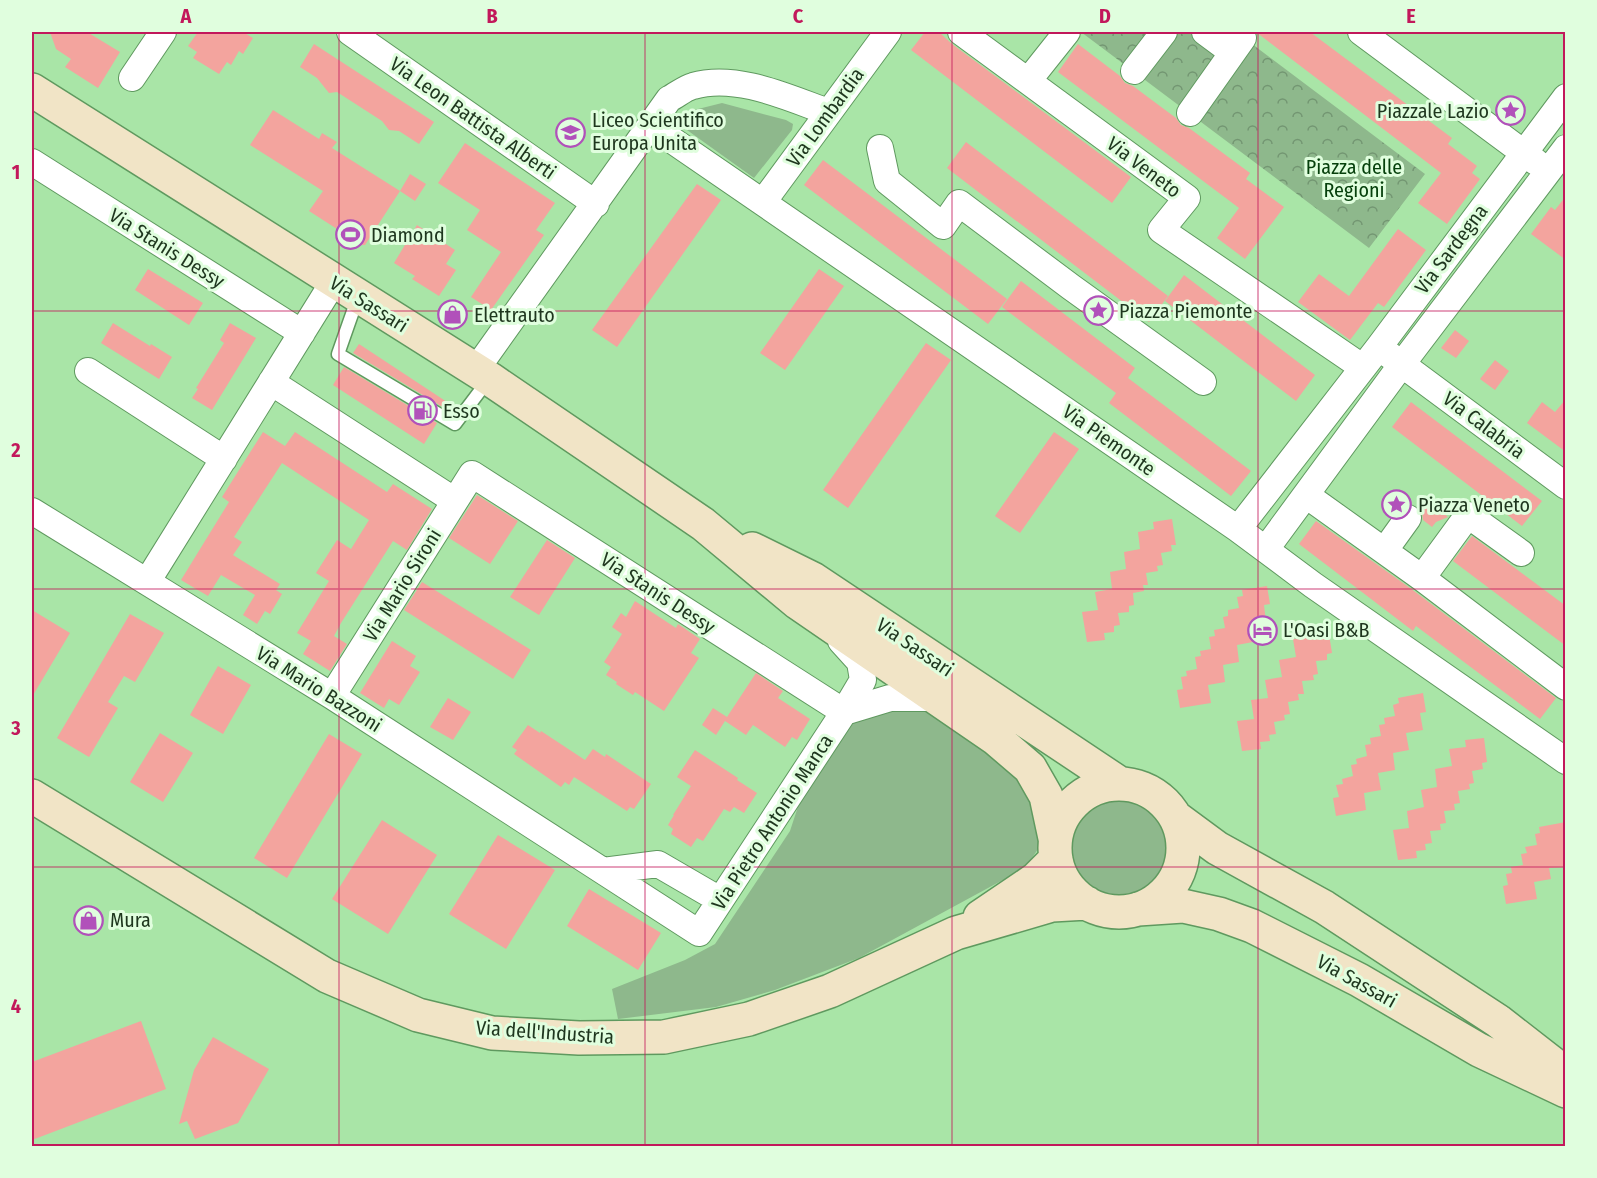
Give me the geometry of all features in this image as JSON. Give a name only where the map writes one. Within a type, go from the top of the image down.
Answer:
[{"type":"main road","name":"Via Sassari","points":[[32,90],[483,375],[703,525],[798,603],[996,739],[1030,768],[1046,796],[1056,848]]},
{"type":"main road","name":"Via Sassari","points":[[703,525],[813,579],[1119,783]]},
{"type":"main road","points":[[1119,783],[1130,784],[1152,792],[1169,807],[1176,817],[1183,841],[1183,853],[1178,871],[1169,888],[1160,897],[1138,909],[1107,910],[1087,903],[1070,889],[1059,870],[1056,848],[1065,813],[1073,803],[1094,789],[1119,783]]},
{"type":"main road","name":"Via dell'Industria","points":[[32,796],[327,976],[418,1015],[492,1033],[579,1038],[664,1037],[749,1019],[830,991],[956,933],[1052,906],[1087,903]]},
{"type":"main road","name":"Via Sassari","points":[[1176,817],[1217,848],[1324,907],[1498,1021],[1566,1074]]},
{"type":"main road","name":"Via dell'Industria","points":[[956,933],[1036,879],[1056,848]]},
{"type":"main road","name":"Via Sassari","points":[[1138,909],[1183,906],[1219,914],[1252,926],[1359,981],[1479,1050],[1566,1091]]},
{"type":"street","points":[[132,78],[163,32]]},
{"type":"street","name":"Via Leon Battista Alberti","points":[[350,32],[596,204]]},
{"type":"street","name":"Via Lombardia","points":[[763,202],[888,32]]},
{"type":"street","name":"Via Veneto","points":[[961,32],[1187,198],[1161,230],[1362,367]]},
{"type":"street","points":[[1028,81],[1068,32]]},
{"type":"street","points":[[1134,71],[1164,32]]},
{"type":"street","points":[[1190,113],[1238,45],[1205,32]]},
{"type":"street","points":[[1361,32],[1548,171]]},
{"type":"street","points":[[483,375],[596,204],[669,99],[693,86],[717,82],[764,89],[828,112]]},
{"type":"street","name":"Via Sardegna","points":[[1239,529],[1566,97]]},
{"type":"street","name":"Via Piemonte","points":[[650,125],[1239,529],[1313,585],[1563,753]]},
{"type":"street","points":[[880,148],[887,181],[902,181],[943,226],[959,203],[1203,382]]},
{"type":"street","name":"Via Sardegna","points":[[1266,549],[1402,364],[1566,148]]},
{"type":"street","name":"Via Stanis Dessy","points":[[32,162],[302,333]]},
{"type":"street","points":[[147,582],[302,333],[346,289]]},
{"type":"street","points":[[1379,347],[1402,364]]},
{"type":"street","name":"Via Calabria","points":[[1402,364],[1566,486]]},
{"type":"street","points":[[88,371],[224,459]]},
{"type":"street","points":[[271,382],[455,501]]},
{"type":"street","name":"Via Stanis Dessy","points":[[472,474],[844,712]]},
{"type":"street","name":"Via Mario Sironi","points":[[332,696],[472,474]]},
{"type":"street","points":[[1306,495],[1385,550],[1566,687]]},
{"type":"street","name":"Via Mario Bazzoni","points":[[32,510],[332,696],[699,933]]},
{"type":"street","points":[[1422,578],[1468,515],[1521,552]]},
{"type":"street","points":[[1385,550],[1408,518]]},
{"type":"street","name":"Via Pietro Antonio Manca","points":[[699,933],[863,680],[861,662],[820,618]]},
{"type":"street","points":[[844,712],[890,698],[937,698]]},
{"type":"street","points":[[603,871],[658,864],[720,900]]},
{"type":"lane","points":[[346,289],[338,354],[456,424],[483,375]]},
{"type":"green space","name":"Piazza delle Regioni","points":[[1081,32],[1248,32],[1244,38],[1425,174],[1369,248]]},
{"type":"green space","points":[[722,103],[786,120],[793,124],[792,130],[754,178],[680,125],[680,118],[690,111]]},
{"type":"green space","points":[[912,698],[1025,777],[1042,843],[1030,861],[1012,875],[859,958],[775,990],[716,1007],[618,1019],[612,989],[685,960],[715,944],[790,831],[814,758],[844,712]]},
{"type":"green space","points":[[1120,800],[1138,804],[1154,814],[1164,830],[1168,848],[1164,866],[1154,882],[1138,892],[1120,896],[1102,892],[1086,882],[1076,866],[1072,848],[1076,830],[1086,814],[1102,804]]},
{"type":"building","points":[[50,32],[87,32],[120,52],[98,88],[65,67],[71,59],[56,49]]},
{"type":"building","points":[[198,32],[243,32],[253,38],[243,54],[239,51],[231,65],[227,62],[219,74],[193,58],[197,52],[188,46]]},
{"type":"building","points":[[925,32],[939,32],[1131,177],[1112,203],[911,50]]},
{"type":"building","points":[[1256,32],[1310,32],[1452,138],[1448,144],[1477,166],[1472,173],[1480,179],[1447,224],[1418,203],[1441,173]]},
{"type":"building","points":[[314,44],[434,122],[419,144],[399,131],[389,130],[382,121],[337,92],[329,93],[317,78],[300,67]]},
{"type":"building","points":[[1078,44],[1120,76],[1125,83],[1133,86],[1176,118],[1181,125],[1189,128],[1250,173],[1246,179],[1284,207],[1245,259],[1217,238],[1239,208],[1058,72]]},
{"type":"building","points":[[273,110],[319,139],[322,133],[337,142],[332,148],[400,191],[365,245],[309,211],[323,191],[250,145]]},
{"type":"building","points":[[966,142],[1168,296],[1149,322],[947,168]]},
{"type":"building","points":[[465,143],[555,203],[536,230],[544,235],[491,310],[471,297],[501,252],[467,230],[480,210],[438,183]]},
{"type":"building","points":[[823,160],[1007,299],[988,324],[804,185]]},
{"type":"building","points":[[410,174],[426,184],[415,201],[400,191]]},
{"type":"building","points":[[697,184],[721,200],[617,347],[592,330]]},
{"type":"building","points":[[1566,196],[1566,260],[1531,234],[1551,207],[1555,210]]},
{"type":"building","points":[[417,225],[455,250],[446,264],[456,270],[439,296],[412,279],[415,276],[394,263]]},
{"type":"building","points":[[1398,229],[1426,250],[1384,307],[1378,303],[1350,340],[1298,302],[1319,274],[1349,296]]},
{"type":"building","points":[[148,269],[203,303],[189,325],[135,290]]},
{"type":"building","points":[[819,269],[844,286],[785,370],[760,353]]},
{"type":"building","points":[[1184,275],[1315,375],[1296,401],[1165,301]]},
{"type":"building","points":[[1021,281],[1135,368],[1128,378],[1251,471],[1231,496],[1109,403],[1116,393],[1002,307]]},
{"type":"building","points":[[113,323],[172,357],[159,379],[101,343]]},
{"type":"building","points":[[230,323],[256,338],[212,410],[192,398],[224,343],[220,340]]},
{"type":"building","points":[[1455,330],[1469,341],[1456,358],[1441,348]]},
{"type":"building","points":[[926,343],[951,360],[848,508],[823,490]]},
{"type":"building","points":[[359,344],[450,404],[446,409],[353,353]]},
{"type":"building","points":[[1495,360],[1509,371],[1495,390],[1480,379]]},
{"type":"building","points":[[344,367],[437,423],[424,444],[333,385]]},
{"type":"building","points":[[1566,399],[1566,452],[1527,423],[1542,402],[1555,412]]},
{"type":"building","points":[[1411,402],[1542,501],[1522,526],[1392,427]]},
{"type":"building","points":[[263,432],[285,446],[295,432],[387,492],[393,484],[432,509],[407,550],[393,541],[341,623],[334,636],[347,644],[330,671],[303,654],[311,641],[297,633],[329,581],[316,573],[337,540],[351,549],[369,520],[282,463],[234,537],[242,542],[233,555],[280,584],[276,590],[282,594],[270,614],[265,611],[257,624],[243,615],[255,595],[221,575],[208,596],[181,580],[229,502],[222,497]]},
{"type":"building","points":[[1054,432],[1079,449],[1020,533],[995,516]]},
{"type":"building","points":[[477,495],[518,521],[490,564],[449,538]]},
{"type":"building","points":[[1430,502],[1448,517],[1436,522],[1432,527],[1423,520],[1422,512]]},
{"type":"building","points":[[1172,519],[1176,545],[1171,545],[1172,551],[1161,553],[1163,565],[1157,566],[1158,571],[1146,573],[1148,585],[1143,585],[1144,591],[1133,593],[1134,605],[1129,606],[1129,612],[1118,613],[1120,625],[1114,626],[1114,632],[1104,633],[1105,640],[1087,642],[1082,612],[1098,610],[1095,592],[1112,589],[1110,572],[1126,569],[1124,552],[1140,549],[1138,532],[1154,529],[1153,522]]},
{"type":"building","points":[[1316,521],[1410,588],[1556,698],[1540,719],[1416,626],[1413,631],[1299,544]]},
{"type":"building","points":[[1472,536],[1566,606],[1566,646],[1453,561]]},
{"type":"building","points":[[547,540],[575,558],[539,615],[510,597]]},
{"type":"building","points":[[422,582],[531,650],[513,679],[404,610]]},
{"type":"building","points":[[1267,586],[1270,604],[1264,605],[1266,622],[1250,625],[1253,642],[1237,645],[1239,662],[1223,665],[1225,682],[1208,685],[1211,703],[1180,708],[1177,690],[1183,689],[1181,677],[1187,676],[1186,671],[1197,669],[1195,657],[1201,656],[1200,651],[1211,649],[1209,637],[1215,636],[1214,630],[1225,628],[1223,617],[1228,616],[1228,610],[1239,608],[1237,597],[1243,596],[1242,590]]},
{"type":"building","points":[[635,601],[676,628],[678,624],[700,639],[691,653],[699,658],[664,711],[635,692],[633,695],[606,675],[611,667],[604,662],[622,634],[612,627],[621,613],[626,617]]},
{"type":"building","points":[[32,610],[70,633],[32,697]]},
{"type":"building","points":[[130,614],[164,633],[135,682],[124,676],[108,702],[118,708],[89,757],[57,738]]},
{"type":"building","points":[[1328,628],[1332,653],[1327,654],[1327,660],[1316,661],[1318,674],[1313,675],[1314,680],[1302,681],[1304,694],[1298,694],[1299,700],[1288,702],[1290,714],[1284,715],[1285,720],[1274,722],[1276,734],[1269,735],[1270,741],[1260,742],[1261,749],[1242,751],[1237,721],[1254,719],[1251,700],[1268,698],[1265,680],[1282,677],[1279,660],[1296,657],[1293,639],[1310,637],[1309,631]]},
{"type":"building","points":[[392,641],[416,656],[410,666],[420,672],[399,705],[389,699],[384,708],[360,693]]},
{"type":"building","points":[[218,666],[251,685],[223,734],[190,715]]},
{"type":"building","points":[[756,673],[783,691],[778,698],[810,719],[797,740],[792,737],[785,747],[753,725],[746,735],[725,721],[716,735],[702,725],[713,708],[727,717]]},
{"type":"building","points":[[1423,693],[1426,712],[1420,713],[1423,730],[1406,733],[1409,750],[1393,753],[1395,770],[1378,773],[1381,790],[1364,793],[1366,810],[1336,816],[1333,798],[1339,797],[1336,785],[1343,784],[1342,779],[1353,776],[1351,765],[1357,764],[1356,759],[1367,756],[1365,745],[1371,744],[1370,738],[1381,736],[1379,725],[1385,724],[1384,718],[1395,716],[1393,705],[1399,703],[1398,698]]},
{"type":"building","points":[[448,698],[471,712],[453,740],[430,727]]},
{"type":"building","points":[[528,725],[585,760],[593,749],[605,757],[606,754],[651,784],[634,809],[630,807],[627,811],[574,777],[569,785],[565,782],[561,787],[514,754],[517,750],[512,747]]},
{"type":"building","points":[[160,733],[193,753],[163,802],[130,782]]},
{"type":"building","points":[[329,734],[362,754],[287,878],[254,858]]},
{"type":"building","points":[[1484,738],[1487,762],[1482,763],[1483,769],[1472,771],[1474,783],[1469,784],[1470,789],[1458,791],[1460,803],[1454,804],[1455,810],[1444,811],[1446,823],[1440,824],[1441,830],[1430,831],[1432,843],[1425,844],[1426,850],[1416,851],[1417,858],[1398,860],[1393,830],[1409,828],[1407,811],[1424,807],[1421,790],[1437,787],[1435,769],[1452,766],[1449,749],[1466,747],[1465,740]]},
{"type":"building","points":[[695,750],[757,793],[744,813],[734,807],[730,812],[724,809],[703,841],[697,838],[691,847],[671,834],[673,829],[668,825],[691,786],[677,777]]},
{"type":"building","points":[[382,820],[437,855],[388,934],[332,899]]},
{"type":"building","points":[[1566,822],[1566,867],[1549,868],[1551,879],[1534,882],[1537,899],[1506,904],[1503,886],[1508,885],[1506,874],[1512,873],[1511,867],[1523,865],[1521,854],[1527,853],[1525,847],[1537,845],[1535,834],[1540,833],[1539,827]]},
{"type":"building","points":[[498,835],[555,870],[506,949],[449,914]]},
{"type":"building","points":[[589,889],[661,933],[638,970],[567,926]]},
{"type":"building","points":[[141,1021],[166,1089],[32,1140],[32,1062]]},
{"type":"building","points":[[213,1037],[269,1069],[238,1123],[195,1139],[187,1121],[179,1124],[194,1070]]},
{"type":"place","name":"Piazzale Lazio","points":[[1510,111]]},
{"type":"place","name":"Liceo Scientifico Europa Unita","points":[[571,132]]},
{"type":"place","name":"Diamond","points":[[350,235]]},
{"type":"place","name":"Piazza Piemonte","points":[[1098,311]]},
{"type":"place","name":"Elettrauto","points":[[453,315]]},
{"type":"place","name":"Esso","points":[[422,411]]},
{"type":"place","name":"Piazza Veneto","points":[[1397,505]]},
{"type":"place","name":"L'Oasi B&B","points":[[1262,630]]},
{"type":"place","name":"Mura","points":[[89,920]]}]
